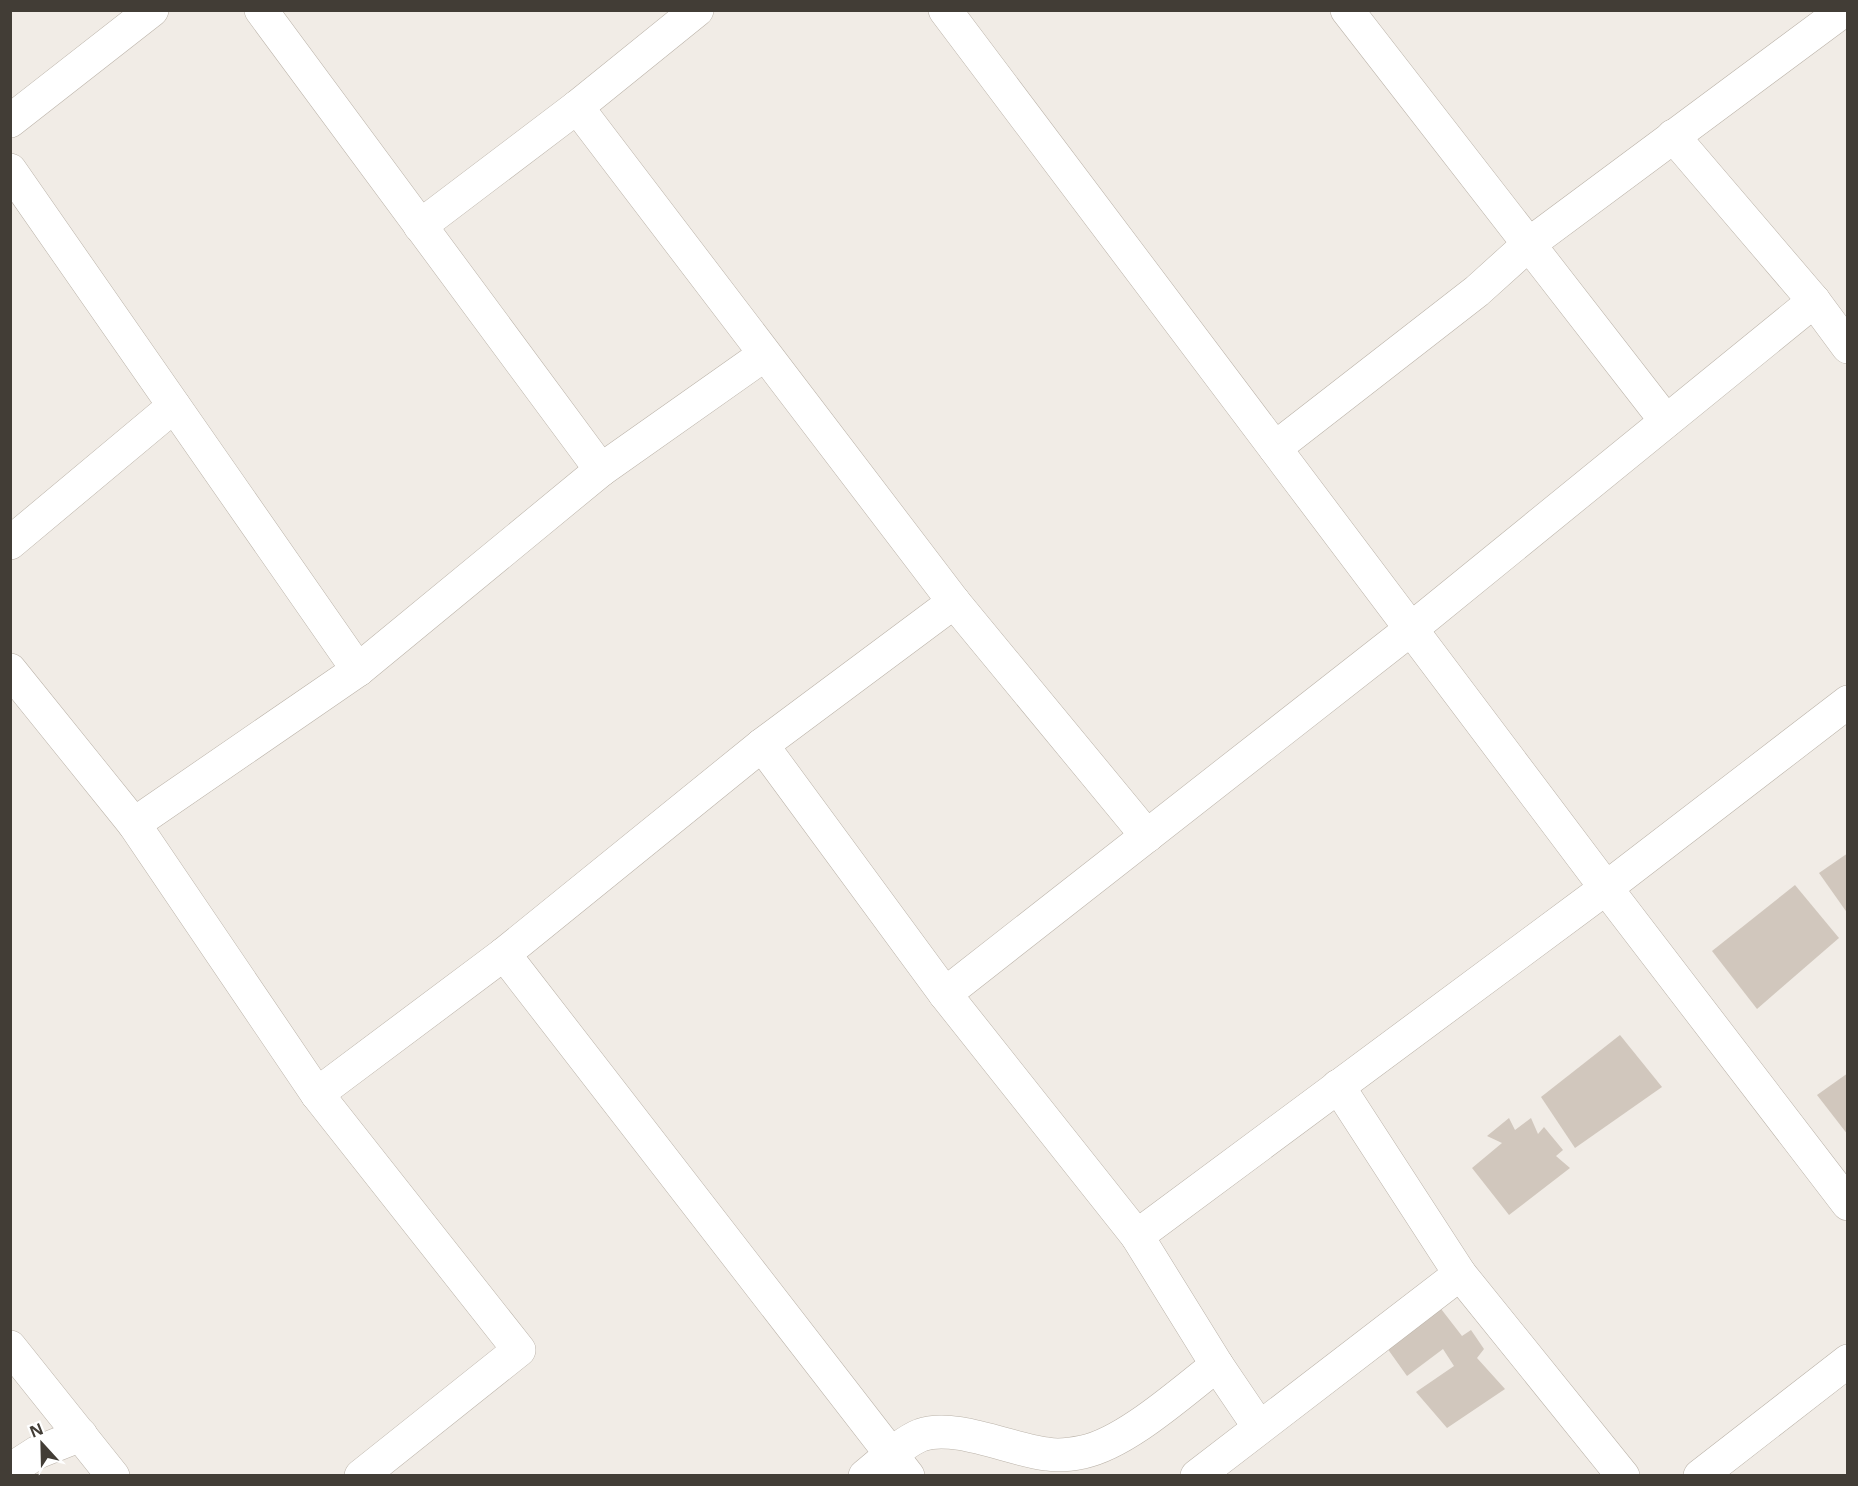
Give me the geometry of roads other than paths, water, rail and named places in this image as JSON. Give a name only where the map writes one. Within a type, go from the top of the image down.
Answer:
[{"type":"street","points":[[261,10],[601,470]]},
{"type":"street","points":[[420,226],[577,107],[697,10]]},
{"type":"street","points":[[1347,10],[1666,421]]},
{"type":"street","points":[[1275,448],[1477,291],[1528,244],[1844,10]]},
{"type":"street","points":[[10,121],[149,11]]},
{"type":"street","points":[[953,13],[1275,448],[1606,888],[1848,1204]]},
{"type":"street","points":[[577,107],[954,602],[1147,836]]},
{"type":"street","points":[[1673,136],[1814,301],[1848,347]]},
{"type":"street","points":[[10,170],[358,670]]},
{"type":"street","points":[[945,993],[1411,628],[1814,301]]},
{"type":"street","points":[[134,824],[358,670],[601,470],[764,355]]},
{"type":"street","points":[[10,543],[174,406]]},
{"type":"street","points":[[317,1094],[504,954],[762,745],[954,602]]},
{"type":"street","points":[[10,670],[134,824],[317,1094],[519,1350],[361,1476]]},
{"type":"street","points":[[1137,1236],[1606,888],[1848,702]]},
{"type":"street","points":[[762,745],[945,993],[1137,1236],[1217,1365],[1259,1427]]},
{"type":"street","points":[[504,954],[899,1466]]},
{"type":"street","points":[[1338,1086],[1460,1274],[1623,1476]]},
{"type":"street","points":[[1197,1476],[1460,1274]]},
{"type":"street","points":[[10,1347],[113,1476]]},
{"type":"street","points":[[1700,1476],[1848,1361]]},
{"type":"street","points":[[865,1476],[899,1466],[919,1436],[935,1432],[952,1432],[1048,1455],[1083,1452],[1107,1445],[1131,1431],[1217,1365]]},
{"type":"street","points":[[10,1470],[38,1452],[81,1435]]}]
